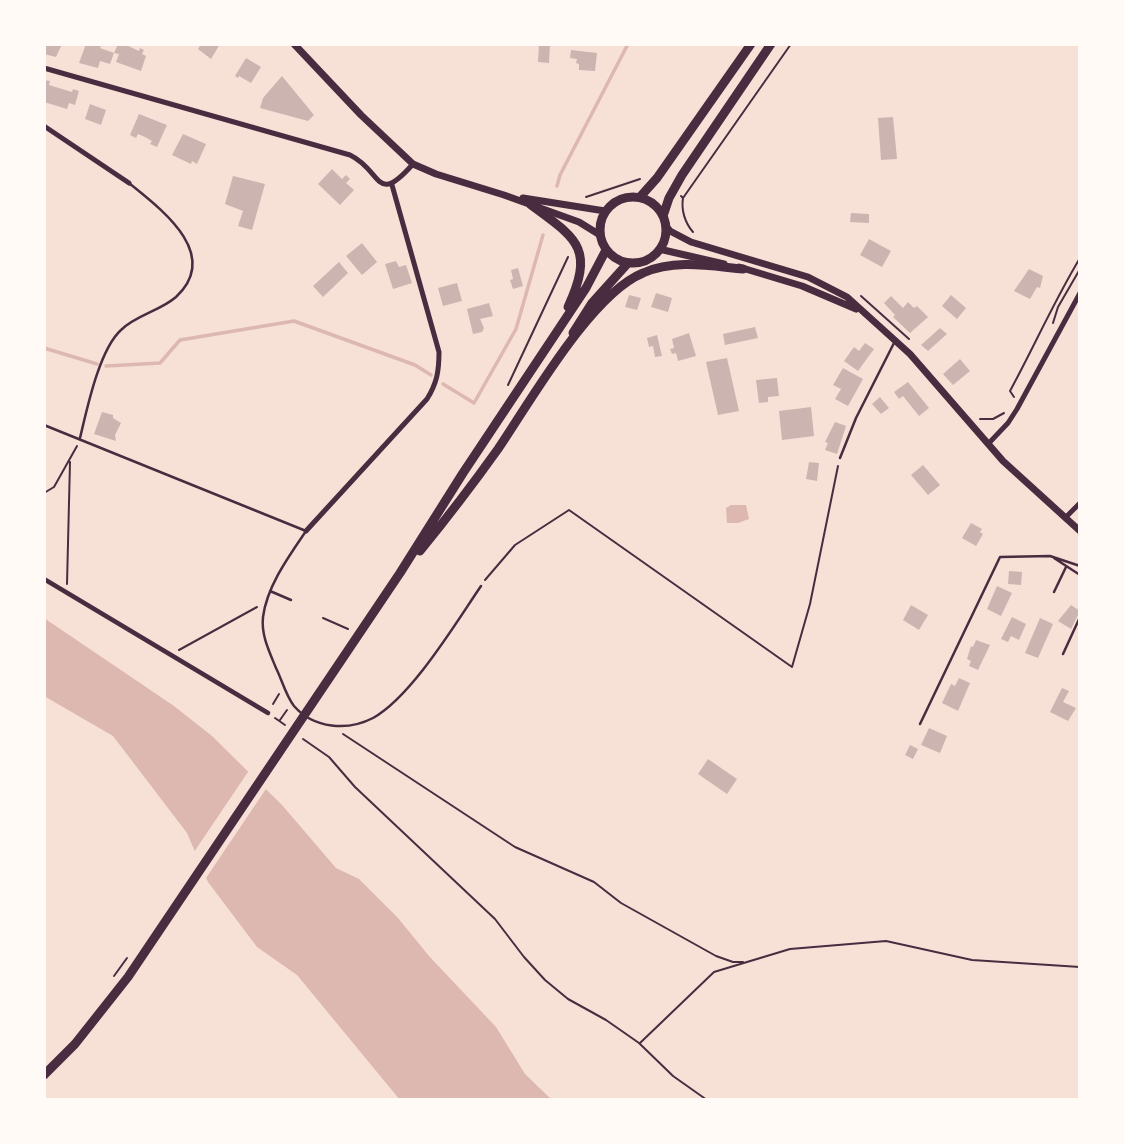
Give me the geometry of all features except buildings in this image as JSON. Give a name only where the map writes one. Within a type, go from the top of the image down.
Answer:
[{"type":"main road","points":[[640,197],[657,178],[751,44]]},
{"type":"main road","points":[[664,220],[650,201],[640,197],[621,199],[605,211],[601,219],[600,235],[606,250],[612,256],[628,263],[646,260],[659,249],[666,233],[664,220],[673,190],[771,44]]},
{"type":"main road","points":[[531,205],[568,233],[577,245],[582,262],[578,286],[554,337]]},
{"type":"main road","points":[[44,1075],[75,1044],[128,977],[400,573],[586,288],[606,250]]},
{"type":"main road","points":[[400,573],[464,496],[564,350],[592,303],[628,263]]},
{"type":"main road","points":[[564,350],[614,293],[642,273],[673,265],[743,268]]},
{"type":"street","points":[[294,44],[361,116],[414,164],[436,174],[579,222],[600,235]]},
{"type":"street","points":[[44,68],[350,155],[360,160],[376,179],[392,185]]},
{"type":"street","points":[[44,126],[129,183]]},
{"type":"street","points":[[392,185],[414,164]]},
{"type":"street","points":[[306,531],[427,399],[436,384],[439,352],[392,185]]},
{"type":"street","points":[[504,195],[605,211]]},
{"type":"street","points":[[664,220],[670,231],[698,245],[789,271],[831,287],[847,297],[896,339],[1003,461],[1080,531]]},
{"type":"street","points":[[659,249],[743,268],[802,286],[862,312]]},
{"type":"street","points":[[989,443],[1008,424],[1080,293]]},
{"type":"street","points":[[1065,518],[1080,503]]},
{"type":"street","points":[[44,579],[268,713]]},
{"type":"lane","points":[[80,439],[106,350],[121,329],[176,297],[191,274],[190,247],[177,224],[129,183]]},
{"type":"lane","points":[[840,458],[856,418],[896,339]]},
{"type":"lane","points":[[44,425],[306,531],[270,591],[263,616],[263,632],[266,646],[292,703],[309,719],[344,727],[374,717],[403,692],[428,662],[481,586]]},
{"type":"lane","points":[[1050,556],[1080,575]]},
{"type":"lane","points":[[920,724],[1000,557],[1050,556],[1080,566]]},
{"type":"lane","points":[[1054,592],[1066,566]]},
{"type":"lane","points":[[270,591],[291,600]]},
{"type":"lane","points":[[1063,653],[1080,617]]},
{"type":"path","points":[[695,233],[689,227],[682,208],[683,198],[791,44]]},
{"type":"path","points":[[580,208],[583,198],[650,176],[657,178]]},
{"type":"path","points":[[673,190],[683,198]]},
{"type":"path","points":[[505,391],[570,253]]},
{"type":"path","points":[[1015,398],[1010,391],[1048,322],[1057,296],[1080,258]]},
{"type":"path","points":[[870,302],[912,343]]},
{"type":"path","points":[[975,415],[987,420],[999,416],[1009,408]]},
{"type":"path","points":[[44,493],[54,487],[70,462],[80,439]]},
{"type":"path","points":[[481,586],[515,545],[569,510],[792,667],[810,604],[840,458]]},
{"type":"path","points":[[67,592],[70,462]]},
{"type":"path","points":[[170,655],[267,601]]},
{"type":"path","points":[[323,618],[349,629],[347,633]]},
{"type":"path","points":[[284,686],[268,713],[289,729]]},
{"type":"path","points":[[279,721],[292,703]]},
{"type":"path","points":[[331,726],[515,847],[594,882],[621,903],[716,956],[733,962],[744,962]]},
{"type":"path","points":[[299,736],[329,757],[355,787],[495,919],[545,980],[568,999],[606,1020],[639,1043],[673,1076],[707,1100]]},
{"type":"path","points":[[639,1043],[714,972],[790,949],[886,941],[972,960],[1080,967]]},
{"type":"shaded area","points":[[731,505],[746,505],[749,519],[727,523],[726,508]]},
{"type":"shaded area","points":[[44,618],[174,706],[212,736],[282,805],[336,868],[359,879],[398,918],[429,956],[496,1027],[525,1074],[552,1100],[400,1100],[297,975],[257,947],[208,882],[187,833],[113,736],[44,696]]},
{"type":"pier","points":[[250,769],[268,786],[204,881],[192,855]]},
{"type":"waterway","points":[[557,186],[560,175],[628,44]]},
{"type":"waterway","points":[[443,384],[474,403],[516,329],[543,235]]},
{"type":"waterway","points":[[106,366],[160,363],[180,340],[294,321],[415,365],[431,375]]},
{"type":"waterway","points":[[44,348],[97,364]]}]
